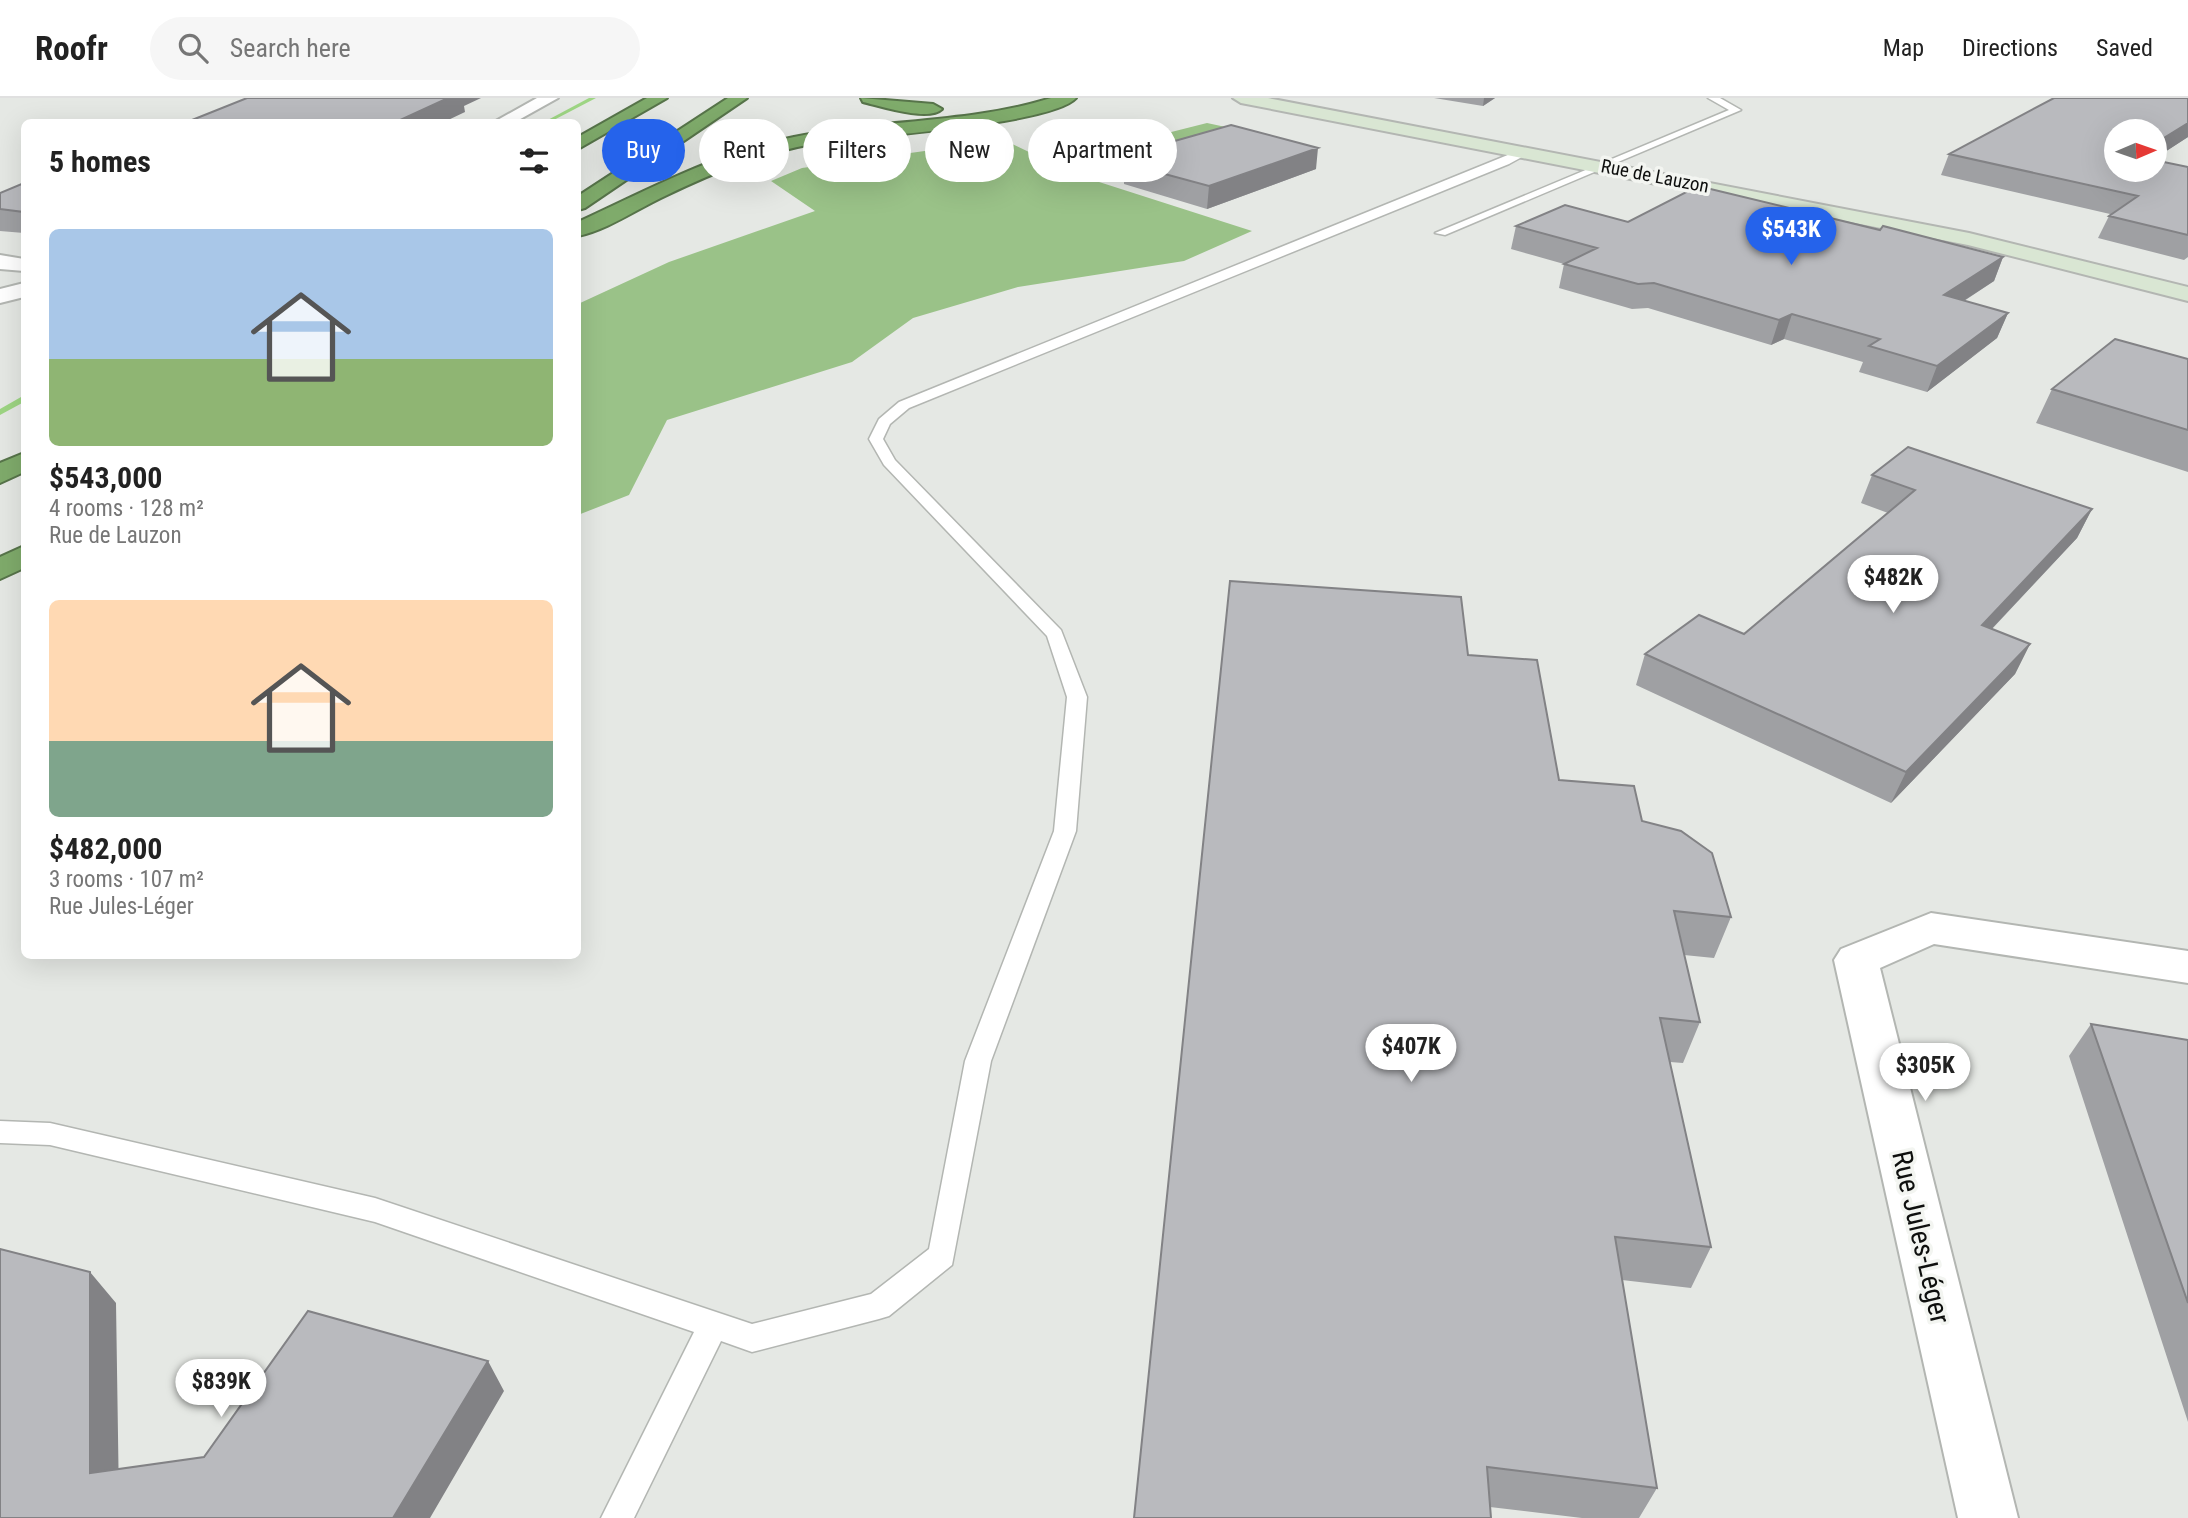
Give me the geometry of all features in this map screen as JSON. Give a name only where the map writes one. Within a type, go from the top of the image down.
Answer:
[{"type":"highway","points":[[581,132],[633,98]]},
{"type":"highway","points":[[581,142],[659,98]]},
{"type":"highway","points":[[581,202],[739,98]]},
{"type":"highway","points":[[869,98],[901,106],[956,110],[990,108],[1036,98]]},
{"type":"highway","points":[[581,229],[715,166],[770,147],[836,135],[1010,113],[1068,98]]},
{"type":"highway","points":[[0,475],[21,463]]},
{"type":"highway","points":[[0,570],[21,557]]},
{"type":"street","points":[[509,119],[550,98]]},
{"type":"street","name":"Rue de Lauzon","points":[[1241,98],[1604,166],[1969,240],[2188,294]]},
{"type":"street","points":[[0,262],[21,265]]},
{"type":"street","points":[[0,296],[21,291]]},
{"type":"street","name":"Rue Jules-Léger","points":[[1988,1518],[1856,960],[1931,928],[2188,967]]},
{"type":"lane","points":[[1441,233],[1736,110],[1713,98]]},
{"type":"lane","points":[[0,1132],[50,1135],[375,1210],[752,1338],[879,1306],[942,1256],[978,1061],[1065,831],[1077,697],[1055,635],[889,461],[876,439],[884,422],[904,405],[1505,162],[1524,151]]},
{"type":"lane","points":[[617,1518],[713,1326]]},
{"type":"green space","points":[[1207,123],[1235,129],[1177,151],[1177,131]]},
{"type":"green space","points":[[1014,145],[1028,152],[1028,182],[1099,182],[1252,231],[1184,261],[1018,287],[913,318],[852,362],[667,420],[629,495],[581,514],[581,303],[669,262],[815,211],[772,182],[789,182],[789,173],[802,168],[803,182],[911,182],[911,153],[925,151],[925,182],[1014,182]]},
{"type":"building","points":[[247,98],[448,98],[402,119],[194,119]]},
{"type":"building","points":[[2054,98],[2188,98],[2188,123],[2167,136],[2167,119],[2104,119],[2104,182],[2167,182],[2167,163],[2188,167],[2188,235],[2109,216],[2138,196],[1949,154]]},
{"type":"building","points":[[1231,125],[1318,148],[1209,186],[1177,177],[1177,140]]},
{"type":"building","points":[[21,184],[21,212],[0,209],[0,193]]},
{"type":"building","points":[[1698,186],[1880,230],[1883,226],[2003,257],[1944,295],[2008,313],[1937,366],[1869,346],[1880,339],[1792,314],[1779,320],[1654,283],[1638,284],[1564,264],[1597,248],[1516,226],[1565,205],[1628,222]]},
{"type":"building","points":[[2115,339],[2188,359],[2188,430],[2052,389]]},
{"type":"building","points":[[1908,447],[2092,509],[1982,625],[2030,644],[1906,772],[1645,654],[1699,615],[1744,634],[1915,490],[1872,475]]},
{"type":"building","points":[[1230,581],[1461,597],[1468,655],[1537,660],[1559,780],[1634,786],[1642,821],[1681,831],[1712,853],[1731,917],[1674,911],[1700,1022],[1660,1018],[1711,1247],[1615,1237],[1657,1488],[1487,1467],[1491,1518],[1134,1518]]},
{"type":"building","points":[[2091,1024],[2188,1040],[2188,1303]]},
{"type":"building","points":[[0,1249],[90,1272],[90,1473],[204,1457],[308,1311],[488,1361],[393,1518],[0,1518]]},
{"type":"waterway","points":[[553,119],[593,98]]},
{"type":"waterway","points":[[0,412],[21,401]]}]
